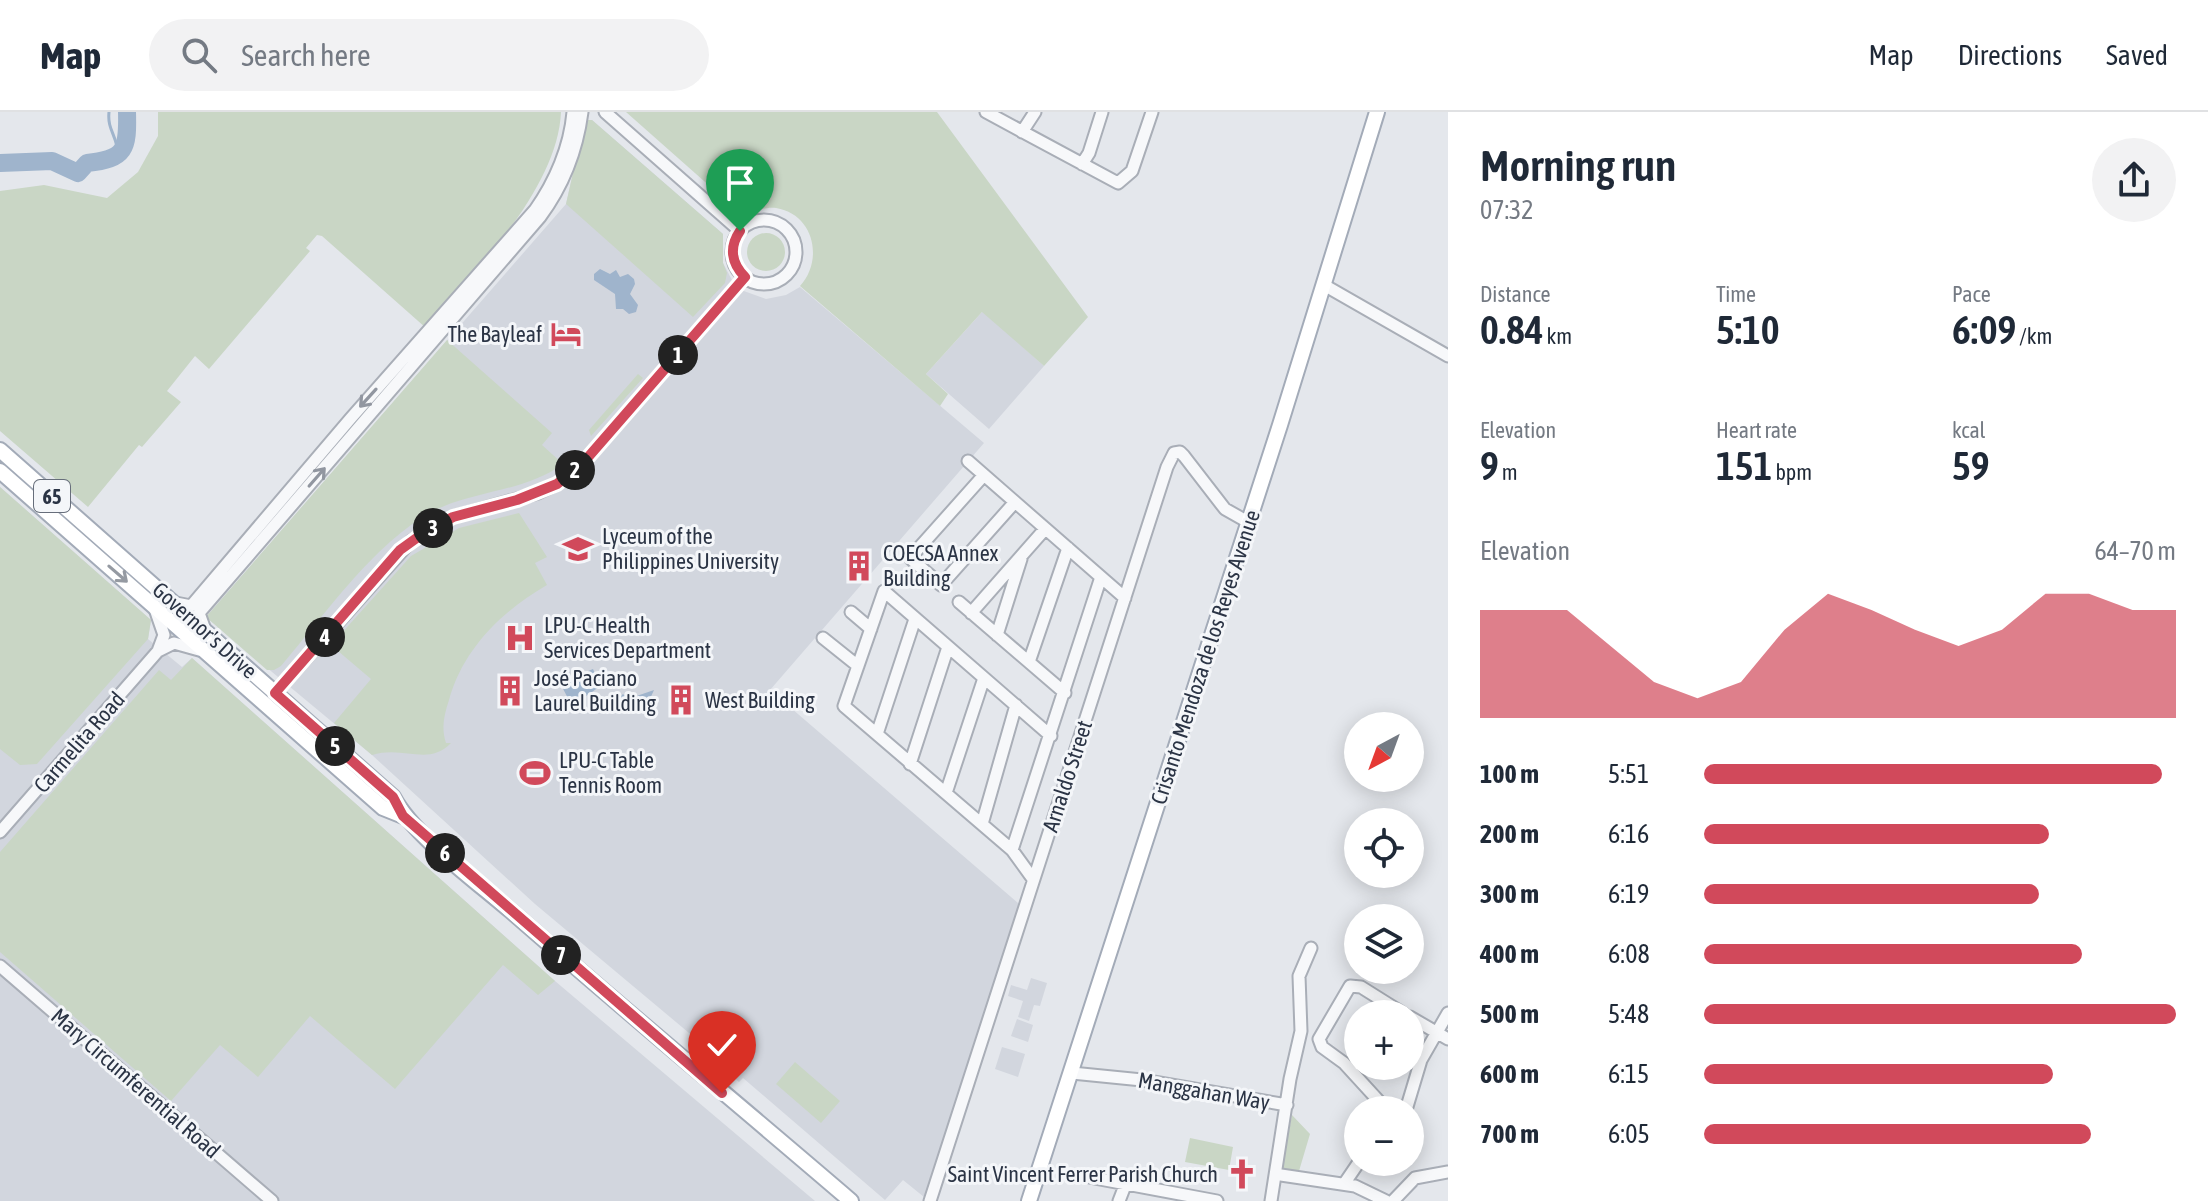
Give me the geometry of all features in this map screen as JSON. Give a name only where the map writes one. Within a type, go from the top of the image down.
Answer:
[{"type":"main road","name":"Crisanto Mendoza de los Reyes Avenue","points":[[1029,1201],[1377,112]]},
{"type":"main road","name":"Governor's Drive","points":[[0,450],[393,797],[403,816]]},
{"type":"main road","name":"Governor's Drive","points":[[0,471],[383,808],[403,816],[594,984],[851,1201]]},
{"type":"street","points":[[172,601],[191,606],[351,418],[535,210],[563,155],[573,112]]},
{"type":"street","points":[[206,631],[199,613],[540,217],[565,173],[576,143],[582,112]]},
{"type":"street","points":[[605,112],[740,231]]},
{"type":"street","points":[[986,112],[1112,181],[1122,181],[1132,171],[1152,112]]},
{"type":"street","points":[[1022,132],[1035,112]]},
{"type":"street","points":[[1082,164],[1089,153],[1102,112]]},
{"type":"street","points":[[757,221],[776,223],[791,236],[795,249],[791,268],[777,281],[763,284],[745,277],[737,270],[732,255],[740,231],[757,221]]},
{"type":"street","points":[[275,693],[411,541],[453,517],[517,500],[547,488],[583,463],[745,277]]},
{"type":"street","points":[[1324,285],[1448,356]]},
{"type":"street","name":"Arnaldo Street","points":[[930,1201],[1174,453],[1180,452],[1184,456],[1225,509],[1248,522]]},
{"type":"street","points":[[968,461],[1125,598]]},
{"type":"street","points":[[984,475],[910,558],[941,585],[1015,502]]},
{"type":"street","points":[[971,613],[1045,529]]},
{"type":"street","points":[[1029,662],[1068,548]]},
{"type":"street","points":[[997,635],[1022,555]]},
{"type":"street","points":[[1012,850],[1101,577]]},
{"type":"street","points":[[1033,879],[1012,850],[844,706],[884,591],[1051,736]]},
{"type":"street","points":[[959,602],[1065,693]]},
{"type":"street","points":[[153,605],[164,635],[158,651]]},
{"type":"street","points":[[851,612],[871,629]]},
{"type":"street","points":[[877,734],[915,619]]},
{"type":"street","points":[[823,638],[858,666]]},
{"type":"street","points":[[158,651],[174,643],[209,654]]},
{"type":"street","points":[[910,764],[948,647]]},
{"type":"street","name":"Carmelita Road","points":[[0,832],[158,651]]},
{"type":"street","points":[[946,793],[984,678]]},
{"type":"street","points":[[982,824],[1016,705]]},
{"type":"street","points":[[1287,1105],[1301,1031],[1299,976],[1311,948]]},
{"type":"street","name":"Mary Circumferential Road","points":[[0,966],[272,1201]]},
{"type":"street","points":[[1344,1061],[1322,1047],[1319,1039],[1346,989],[1350,986],[1361,987],[1379,1000]]},
{"type":"street","points":[[1410,1096],[1421,1060],[1442,1036],[1448,1013]]},
{"type":"street","points":[[1424,1025],[1442,1036]]},
{"type":"street","name":"Manggahan Way","points":[[1072,1073],[1172,1084],[1287,1105],[1271,1201]]},
{"type":"street","points":[[1364,1080],[1376,1096]]},
{"type":"street","points":[[1393,1201],[1415,1178],[1448,1172]]},
{"type":"street","points":[[1281,1175],[1344,1184],[1379,1199]]},
{"type":"street","points":[[1344,1184],[1349,1176]]},
{"type":"street","points":[[1089,1177],[1217,1201]]},
{"type":"street","points":[[1119,1201],[1126,1183]]},
{"type":"shaded area","name":"Lyceum of the Philippines University","points":[[585,120],[592,120],[723,234],[723,263],[741,290],[766,299],[786,295],[800,287],[984,443],[770,690],[1018,903],[1019,910],[924,1197],[903,1180],[885,1200],[743,1078],[739,1082],[729,1073],[726,1061],[731,1055],[718,1043],[707,1048],[535,904],[372,755],[206,617],[566,204]]},
{"type":"shaded area","points":[[983,311],[1044,366],[989,429],[926,374]]},
{"type":"shaded area","points":[[0,487],[151,620],[148,639],[182,667],[192,658],[555,981],[815,1201],[0,1201]]},
{"type":"shaded area","points":[[1031,978],[1047,983],[1040,1006],[1034,1005],[1029,1021],[1018,1017],[1023,1001],[1008,996],[1011,985],[1027,990]]},
{"type":"shaded area","points":[[1017,1019],[1033,1025],[1028,1042],[1011,1036]]},
{"type":"shaded area","points":[[1002,1047],[1025,1054],[1018,1077],[995,1069]]},
{"type":"green space","points":[[158,112],[561,112],[556,141],[530,199],[489,256],[426,328],[322,236],[317,235],[306,248],[310,251],[209,369],[195,356],[167,391],[181,402],[142,447],[139,445],[88,507],[0,431],[0,191],[44,185],[107,198],[138,172],[158,136]]},
{"type":"green space","points":[[626,112],[937,112],[1088,317],[1044,366],[982,312],[926,374],[948,394],[940,406],[800,286],[812,264],[813,251],[807,228],[799,219],[776,208],[739,212]]},
{"type":"green space","points":[[585,120],[592,120],[723,234],[723,263],[727,273],[725,283],[693,317],[566,204]]},
{"type":"green space","points":[[766,233],[780,238],[785,252],[780,266],[766,271],[752,266],[747,252],[752,238]]},
{"type":"green space","points":[[447,340],[552,433],[542,445],[563,464],[520,485],[457,501],[419,519],[375,556],[281,666],[267,670],[206,617]]},
{"type":"green space","points":[[638,374],[643,378],[591,436],[589,430]]},
{"type":"green space","points":[[0,487],[151,620],[148,639],[37,764],[20,765],[0,749]]},
{"type":"green space","points":[[519,513],[547,557],[535,563],[547,585],[500,619],[464,664],[455,681],[443,727],[446,743],[451,743],[433,754],[395,752],[372,755],[334,723],[371,679],[331,645],[411,556],[459,528]]},
{"type":"green space","points":[[192,658],[555,981],[538,995],[503,965],[395,1089],[310,1016],[258,1077],[220,1045],[171,1101],[0,952],[0,852],[159,670],[171,680]]},
{"type":"green space","points":[[795,1062],[840,1101],[821,1123],[776,1084]]},
{"type":"green space","points":[[1292,1115],[1310,1134],[1299,1171],[1282,1169]]},
{"type":"green space","points":[[1190,1138],[1233,1147],[1229,1170],[1185,1162]]},
{"type":"water","points":[[600,269],[610,274],[616,270],[620,277],[628,274],[634,279],[630,294],[638,305],[636,312],[629,314],[623,309],[616,309],[615,294],[594,280],[594,274]]},
{"type":"water","points":[[593,669],[597,678],[602,676],[599,671],[605,670],[609,680],[572,706],[560,683]]},
{"type":"water","points":[[654,690],[644,712],[634,705],[622,710],[617,700],[623,694],[628,699]]},
{"type":"waterway","points":[[109,112],[118,156]]},
{"type":"waterway","points":[[0,163],[52,161],[78,173],[87,163],[110,159],[122,150],[127,135],[127,112]]},
{"type":"place","name":"The Bayleaf","points":[[566,334]]},
{"type":"place","name":"Lyceum of the Philippines University","points":[[578,549]]},
{"type":"place","name":"COECSA Annex Building","points":[[859,566]]},
{"type":"place","name":"LPU-C Health Services Department","points":[[520,638]]},
{"type":"place","name":"José Paciano Laurel Building","points":[[510,691]]},
{"type":"place","name":"West Building","points":[[681,700]]},
{"type":"place","name":"LPU-C Table Tennis Room","points":[[535,773]]},
{"type":"place","name":"Saint Vincent Ferrer Parish Church","points":[[1242,1174]]},
{"type":"route","points":[[722,1093],[403,816],[393,797],[275,693],[411,541],[453,517],[538,493],[557,484],[583,463],[745,277],[737,270],[732,255],[740,231]]}]
